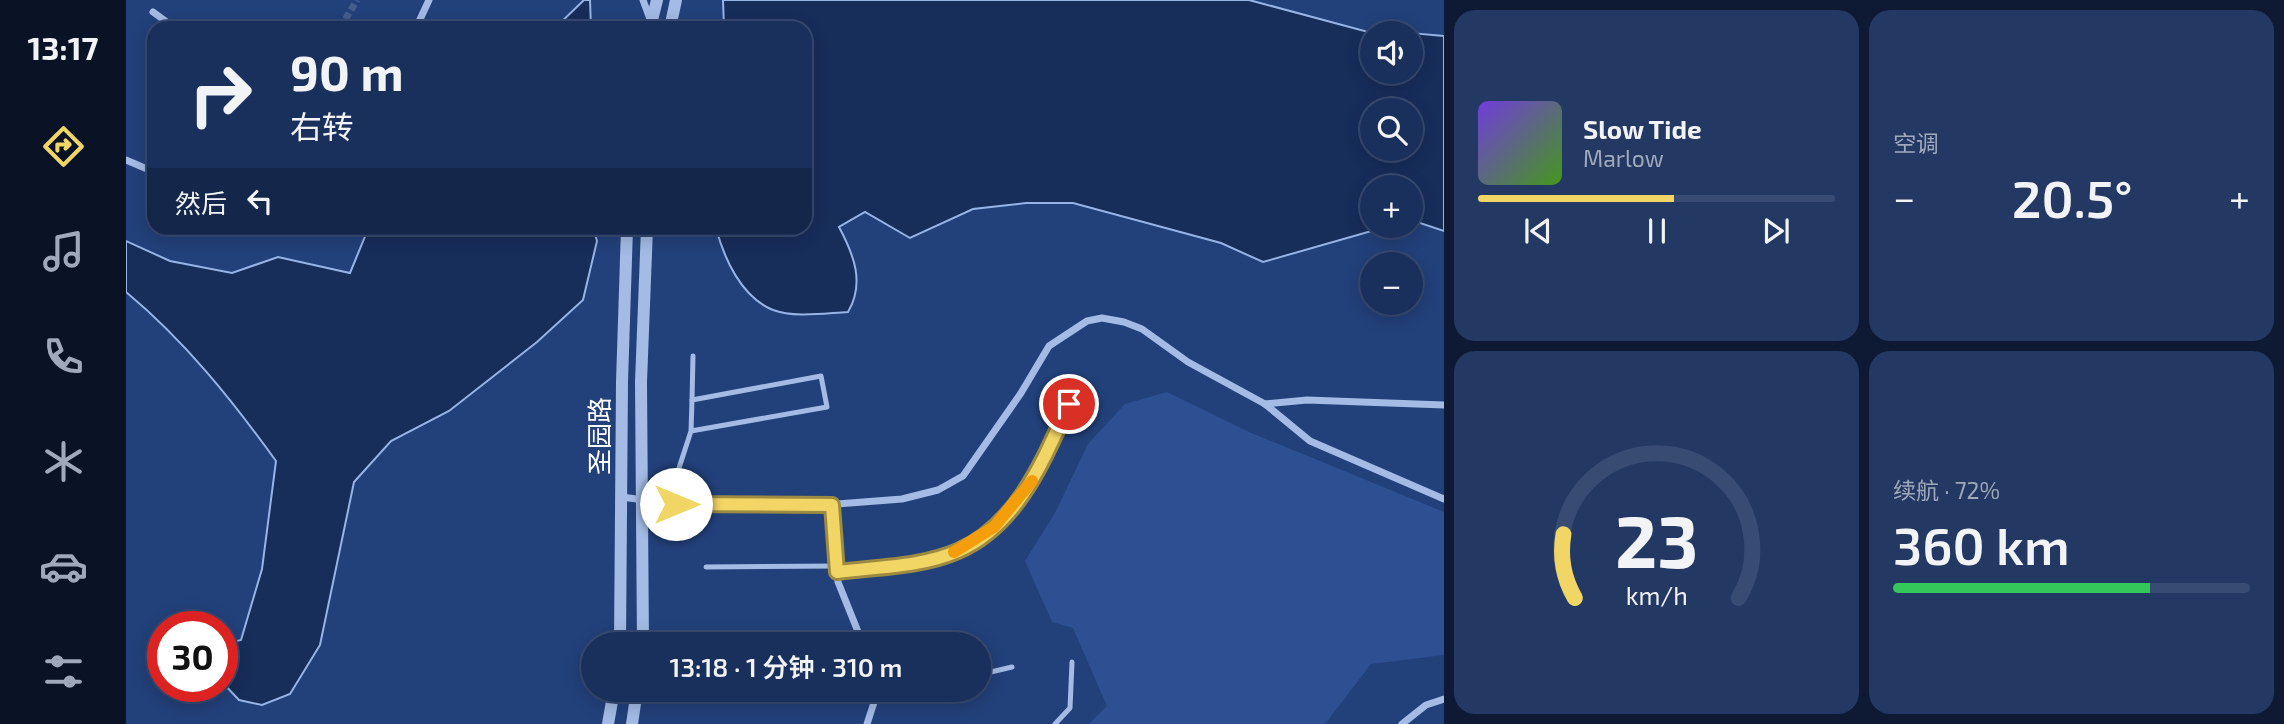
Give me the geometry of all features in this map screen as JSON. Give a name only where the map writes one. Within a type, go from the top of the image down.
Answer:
[{"type":"street","points":[[419,21],[429,0]]},
{"type":"street","points":[[643,0],[650,21]]},
{"type":"street","points":[[652,21],[657,0]]},
{"type":"street","points":[[672,21],[676,0]]},
{"type":"street","points":[[153,12],[165,21]]},
{"type":"street","points":[[126,160],[147,169]]},
{"type":"street","name":"圣园路","points":[[620,632],[627,235]]},
{"type":"street","name":"圣园路","points":[[643,632],[641,382],[647,235]]},
{"type":"street","points":[[621,498],[676,504],[832,505],[902,499],[938,490],[963,475],[1021,393],[1049,346],[1087,321],[1102,318],[1124,321],[1142,329],[1188,362],[1265,404],[1310,441],[1444,499]]},
{"type":"street","points":[[1265,404],[1307,400],[1444,405]]},
{"type":"street","points":[[832,505],[837,569],[843,598],[858,632]]},
{"type":"street","points":[[1402,724],[1426,705],[1444,699]]},
{"type":"street","points":[[608,724],[612,702]]},
{"type":"street","points":[[632,724],[635,702]]},
{"type":"street","points":[[867,724],[874,702]]},
{"type":"lane","points":[[676,504],[679,468],[691,431],[693,356]]},
{"type":"lane","points":[[691,431],[827,407],[821,376],[692,400]]},
{"type":"lane","points":[[706,567],[837,569],[922,561],[959,551],[994,527],[1021,498],[1041,467],[1069,404]]},
{"type":"lane","points":[[1055,724],[1070,708],[1072,662]]},
{"type":"lane","points":[[991,672],[1012,667]]},
{"type":"shaded area","points":[[584,0],[590,0],[591,21],[562,21]]},
{"type":"shaded area","points":[[723,0],[1249,0],[1360,30],[1360,84],[1423,84],[1423,34],[1444,36],[1444,231],[1423,224],[1423,175],[1360,175],[1360,234],[1263,262],[1221,243],[1073,203],[1026,203],[973,209],[910,238],[865,212],[839,227],[856,269],[856,290],[848,312],[790,314],[773,310],[752,296],[729,264],[718,235],[812,235],[812,21],[724,21]]},
{"type":"shaded area","points":[[366,235],[595,235],[597,241],[583,300],[537,342],[449,411],[391,441],[354,482],[320,645],[290,694],[262,705],[238,699],[238,641],[241,640],[262,569],[276,461],[206,372],[168,330],[126,292],[126,241],[170,261],[232,273],[278,257],[350,273]]},
{"type":"shaded area","points":[[1167,392],[1249,432],[1444,512],[1444,655],[1371,664],[1325,724],[1089,724],[1107,706],[1073,628],[1052,622],[1025,561],[1055,513],[1088,444],[1125,404]]},
{"type":"tunnel","points":[[344,21],[357,0]]},
{"type":"slow traffic","points":[[954,552],[994,527],[1021,498],[1032,481]]},
{"type":"route","points":[[676,504],[832,505],[837,572],[922,561],[959,551],[994,527],[1021,498],[1041,467],[1069,404]]}]
